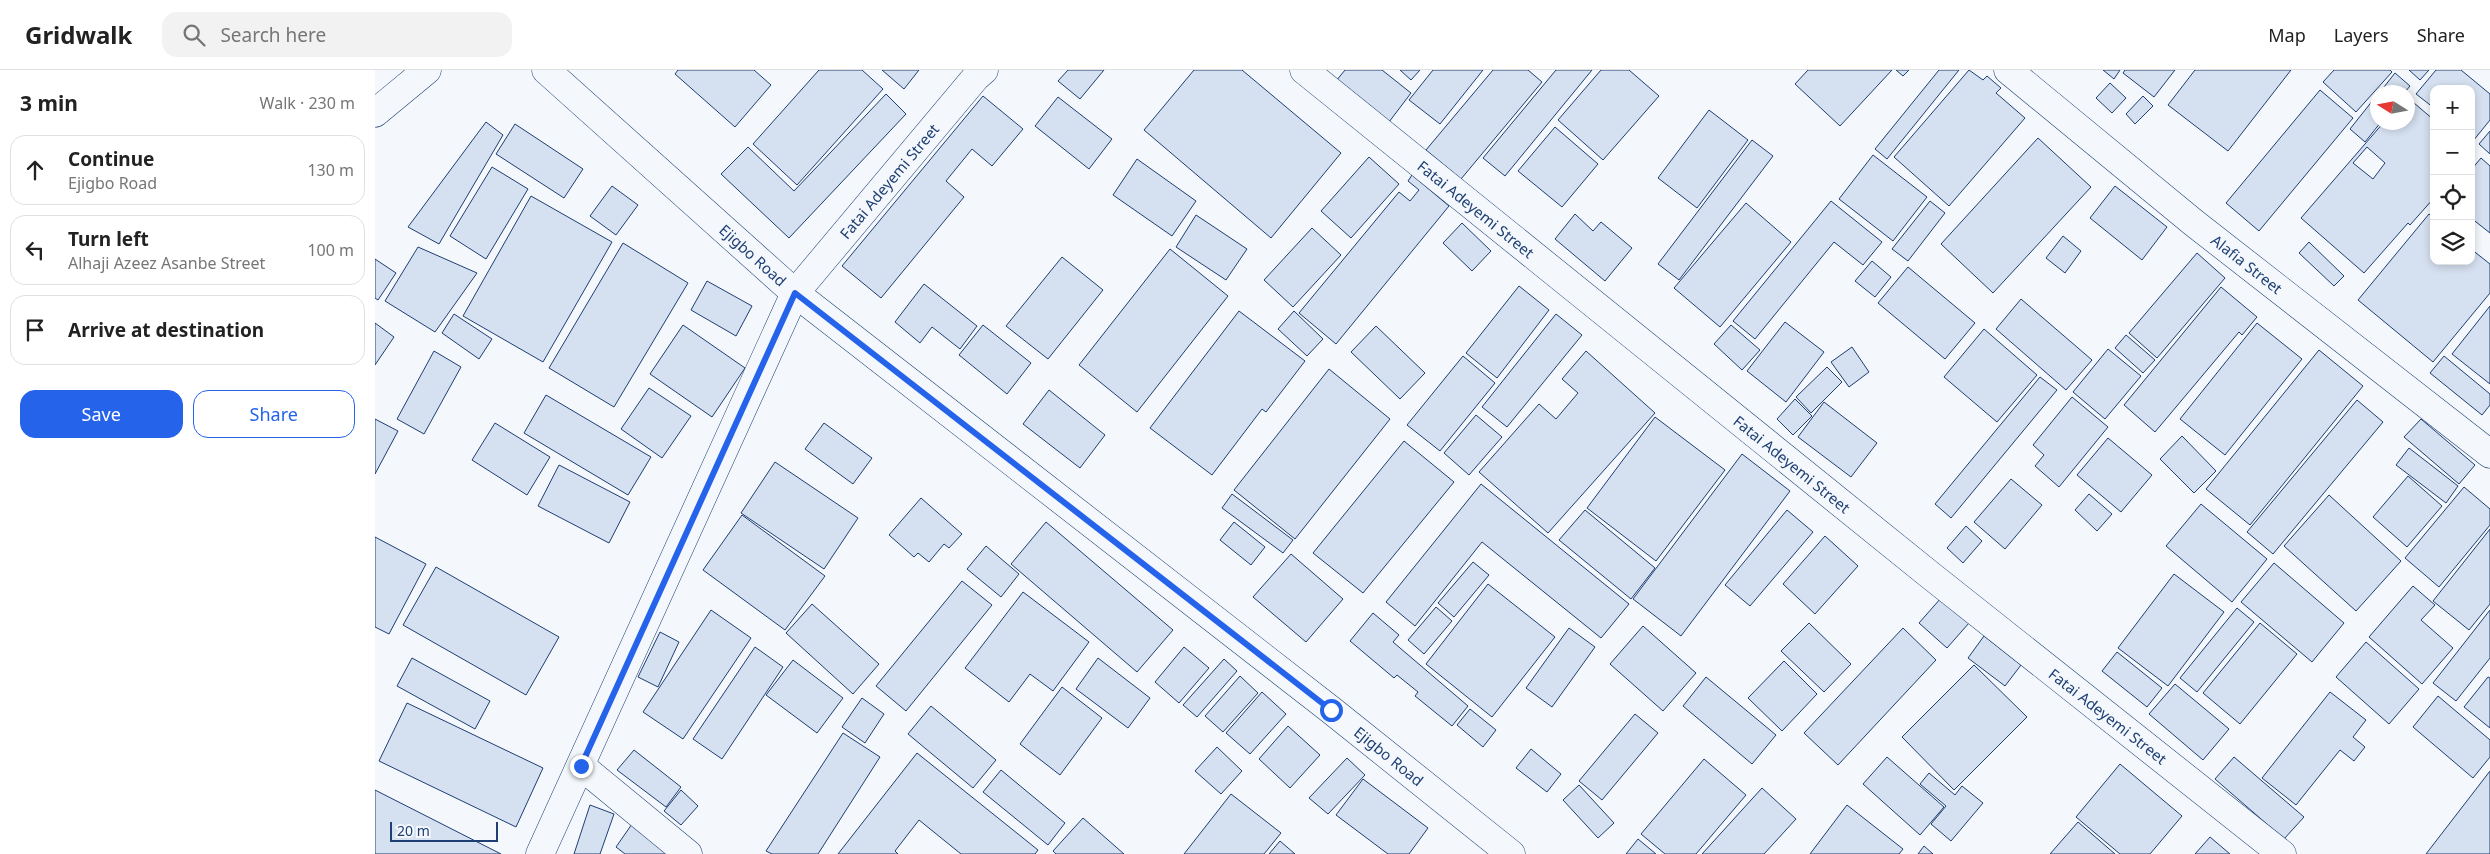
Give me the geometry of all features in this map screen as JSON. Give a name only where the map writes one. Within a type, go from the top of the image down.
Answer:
[{"type":"street","points":[[375,114],[427,70]]},
{"type":"street","name":"Ejigbo Road","points":[[546,70],[795,293],[1331,710],[1511,854]]},
{"type":"street","name":"Fatai Adeyemi Street","points":[[1304,70],[1929,575],[2282,854]]},
{"type":"street","name":"Alafia Street","points":[[2008,70],[2194,223],[2490,454]]},
{"type":"street","name":"Fatai Adeyemi Street","points":[[540,854],[795,293],[976,72]]},
{"type":"street","points":[[581,766],[688,854]]},
{"type":"building","points":[[678,70],[754,70],[771,85],[735,127],[675,74]]},
{"type":"building","points":[[819,70],[862,70],[883,89],[797,185],[753,144]]},
{"type":"building","points":[[882,70],[919,70],[904,89]]},
{"type":"building","points":[[1068,70],[1104,70],[1080,99],[1058,81]]},
{"type":"building","points":[[1194,70],[1242,70],[1341,153],[1271,238],[1144,130]]},
{"type":"building","points":[[1345,70],[1382,70],[1411,93],[1389,122],[1336,81]]},
{"type":"building","points":[[1400,70],[1420,70],[1411,80]]},
{"type":"building","points":[[1433,70],[1483,70],[1440,124],[1409,100]]},
{"type":"building","points":[[1493,70],[1528,70],[1542,82],[1461,179],[1426,150]]},
{"type":"building","points":[[1556,70],[1592,70],[1505,176],[1483,158]]},
{"type":"building","points":[[1601,70],[1629,70],[1659,96],[1603,160],[1558,120]]},
{"type":"building","points":[[1808,70],[1892,70],[1840,126],[1795,84]]},
{"type":"building","points":[[1896,70],[1909,70],[1903,76]]},
{"type":"building","points":[[1939,70],[1959,70],[1887,159],[1875,149]]},
{"type":"building","points":[[1969,70],[1983,80],[1987,76],[2001,88],[1996,93],[2025,118],[1949,206],[1894,157]]},
{"type":"building","points":[[2103,70],[2120,70],[2114,79]]},
{"type":"building","points":[[2125,70],[2175,70],[2154,97],[2123,73]]},
{"type":"building","points":[[2195,70],[2291,70],[2228,151],[2168,105]]},
{"type":"building","points":[[2334,70],[2390,70],[2392,72],[2380,85],[2370,85],[2370,96],[2356,112],[2323,82]]},
{"type":"building","points":[[2409,70],[2429,70],[2420,80]]},
{"type":"building","points":[[2436,70],[2461,70],[2490,94],[2490,120],[2475,139],[2475,85],[2430,85],[2430,105],[2416,94]]},
{"type":"building","points":[[2395,73],[2409,85],[2386,85]]},
{"type":"building","points":[[2110,83],[2126,98],[2112,113],[2096,98]]},
{"type":"building","points":[[2320,90],[2353,118],[2259,231],[2226,203]]},
{"type":"building","points":[[886,94],[906,114],[789,238],[721,174],[748,147],[794,191]]},
{"type":"building","points":[[983,96],[1023,129],[992,166],[972,149],[946,181],[964,197],[881,298],[842,266]]},
{"type":"building","points":[[2143,96],[2153,106],[2135,124],[2126,114]]},
{"type":"building","points":[[1058,97],[1112,139],[1089,169],[1035,126]]},
{"type":"building","points":[[2370,104],[2370,130],[2375,130],[2365,142],[2350,129]]},
{"type":"building","points":[[2415,104],[2430,117],[2430,202],[2410,225],[2408,223],[2364,273],[2301,218],[2377,130],[2415,130]],"holes":[[[2367,147],[2385,163],[2373,179],[2353,163]]]},
{"type":"building","points":[[1709,110],[1748,140],[1697,208],[1658,178]]},
{"type":"building","points":[[486,122],[503,135],[439,244],[408,227]]},
{"type":"building","points":[[515,124],[583,169],[564,198],[496,154]]},
{"type":"building","points":[[1555,127],[1598,164],[1562,207],[1518,171]]},
{"type":"building","points":[[2490,131],[2490,154],[2479,144]]},
{"type":"building","points":[[2038,138],[2091,187],[1993,293],[1941,244]]},
{"type":"building","points":[[1752,140],[1773,156],[1679,280],[1658,264]]},
{"type":"building","points":[[1873,155],[1927,197],[1893,241],[1839,199]]},
{"type":"building","points":[[1369,157],[1399,184],[1351,238],[1321,211]]},
{"type":"building","points":[[2481,158],[2490,166],[2490,233],[2475,221],[2475,165]]},
{"type":"building","points":[[1137,159],[1196,201],[1172,236],[1113,195]]},
{"type":"building","points":[[492,167],[528,189],[486,259],[450,236]]},
{"type":"building","points":[[1412,175],[1449,206],[1336,344],[1299,313],[1399,192],[1410,201],[1419,190],[1408,181]]},
{"type":"building","points":[[612,186],[638,205],[616,235],[590,216]]},
{"type":"building","points":[[2115,186],[2167,227],[2142,260],[2090,218]]},
{"type":"building","points":[[531,196],[612,242],[543,362],[463,316]]},
{"type":"building","points":[[1831,201],[1882,242],[1863,265],[1834,242],[1755,339],[1733,321]]},
{"type":"building","points":[[1930,201],[1945,213],[1908,261],[1892,249]]},
{"type":"building","points":[[1746,203],[1791,242],[1720,327],[1674,288]]},
{"type":"building","points":[[1575,214],[1593,231],[1601,222],[1632,248],[1605,281],[1555,239]]},
{"type":"building","points":[[2429,214],[2430,265],[2475,265],[2475,252],[2490,264],[2490,293],[2433,362],[2358,300]]},
{"type":"building","points":[[1196,215],[1247,249],[1226,280],[1176,247]]},
{"type":"building","points":[[1462,223],[1491,251],[1472,271],[1443,243]]},
{"type":"building","points":[[1312,228],[1341,255],[1293,307],[1264,280]]},
{"type":"building","points":[[2063,236],[2081,251],[2065,273],[2046,258]]},
{"type":"building","points":[[2309,242],[2344,276],[2334,286],[2299,253]]},
{"type":"building","points":[[623,243],[688,283],[614,407],[549,368]]},
{"type":"building","points":[[418,247],[477,273],[435,332],[385,301]]},
{"type":"building","points":[[1170,249],[1228,296],[1137,412],[1079,365]]},
{"type":"building","points":[[2197,253],[2225,278],[2157,358],[2129,333]]},
{"type":"building","points":[[1062,257],[1103,290],[1048,359],[1006,326]]},
{"type":"building","points":[[375,259],[396,273],[378,300],[375,298]]},
{"type":"building","points":[[1872,261],[1891,277],[1875,297],[1855,281]]},
{"type":"building","points":[[1908,267],[1975,323],[1945,359],[1878,303]]},
{"type":"building","points":[[707,281],[752,306],[736,336],[691,310]]},
{"type":"building","points":[[924,284],[977,326],[960,349],[932,327],[920,343],[895,322]]},
{"type":"building","points":[[1519,286],[1549,310],[1497,378],[1466,353]]},
{"type":"building","points":[[2221,287],[2257,317],[2242,335],[2239,332],[2155,432],[2124,405]]},
{"type":"building","points":[[2021,299],[2092,360],[2066,390],[1996,329]]},
{"type":"building","points":[[2490,306],[2490,384],[2452,354]]},
{"type":"building","points":[[1239,311],[1305,361],[1266,412],[1262,409],[1212,475],[1150,428]]},
{"type":"building","points":[[1294,311],[1323,339],[1307,356],[1278,329]]},
{"type":"building","points":[[454,314],[492,339],[479,359],[442,333]]},
{"type":"building","points":[[1556,314],[1582,335],[1507,427],[1482,407]]},
{"type":"building","points":[[1785,322],[1824,352],[1786,402],[1747,371]]},
{"type":"building","points":[[375,323],[394,337],[375,365]]},
{"type":"building","points":[[2257,323],[2302,359],[2225,455],[2180,419]]},
{"type":"building","points":[[683,325],[745,368],[712,417],[650,374]]},
{"type":"building","points":[[983,325],[1031,363],[1007,394],[959,355]]},
{"type":"building","points":[[1731,325],[1760,350],[1742,370],[1714,344]]},
{"type":"building","points":[[1376,326],[1425,373],[1400,399],[1351,352]]},
{"type":"building","points":[[1984,329],[2037,375],[1997,422],[1944,377]]},
{"type":"building","points":[[2126,335],[2155,360],[2143,373],[2115,348]]},
{"type":"building","points":[[1852,347],[1869,372],[1849,387],[1831,362]]},
{"type":"building","points":[[2108,349],[2141,376],[2105,419],[2073,392]]},
{"type":"building","points":[[2319,350],[2363,386],[2250,525],[2206,489]]},
{"type":"building","points":[[434,351],[461,367],[424,434],[397,419]]},
{"type":"building","points":[[1586,351],[1655,413],[1548,533],[1479,472],[1539,404],[1556,419],[1578,393],[1562,379]]},
{"type":"building","points":[[1463,356],[1495,383],[1440,451],[1407,425]]},
{"type":"building","points":[[2444,356],[2490,394],[2490,405],[2482,415],[2430,373]]},
{"type":"building","points":[[1827,367],[1842,382],[1811,413],[1796,397]]},
{"type":"building","points":[[1329,369],[1390,419],[1295,539],[1234,490]]},
{"type":"building","points":[[2040,377],[2057,390],[1951,518],[1935,504]]},
{"type":"building","points":[[649,388],[691,416],[662,458],[621,429]]},
{"type":"building","points":[[1049,390],[1105,435],[1080,468],[1023,424]]},
{"type":"building","points":[[546,395],[651,457],[628,495],[524,433]]},
{"type":"building","points":[[2072,397],[2108,427],[2059,487],[2035,466],[2044,455],[2033,445]]},
{"type":"building","points":[[1795,399],[1812,416],[1793,435],[1777,419]]},
{"type":"building","points":[[2357,400],[2383,422],[2273,554],[2247,532]]},
{"type":"building","points":[[1824,402],[1877,443],[1851,477],[1798,437]]},
{"type":"building","points":[[1476,415],[1502,437],[1469,475],[1444,453]]},
{"type":"building","points":[[1655,417],[1725,470],[1656,561],[1587,508]]},
{"type":"building","points":[[375,419],[398,431],[375,474]]},
{"type":"building","points":[[2421,419],[2475,465],[2459,484],[2404,437]]},
{"type":"building","points":[[495,423],[550,457],[527,495],[472,460]]},
{"type":"building","points":[[824,423],[872,458],[853,484],[805,449]]},
{"type":"building","points":[[2182,436],[2216,471],[2194,493],[2160,459]]},
{"type":"building","points":[[2108,438],[2152,475],[2121,512],[2077,475]]},
{"type":"building","points":[[1404,441],[1454,482],[1363,593],[1313,553]]},
{"type":"building","points":[[2409,448],[2458,486],[2446,503],[2396,465]]},
{"type":"building","points":[[1742,454],[1790,491],[1681,636],[1633,599]]},
{"type":"building","points":[[775,462],[858,518],[824,569],[741,513]]},
{"type":"building","points":[[559,465],[630,502],[609,543],[538,506]]},
{"type":"building","points":[[2408,476],[2442,506],[2407,547],[2373,517]]},
{"type":"building","points":[[2011,479],[2042,505],[2005,549],[1974,522]]},
{"type":"building","points":[[1481,484],[1629,604],[1601,638],[1482,542],[1415,626],[1386,602]]},
{"type":"building","points":[[2464,487],[2490,509],[2490,525],[2439,587],[2405,558]]},
{"type":"building","points":[[1232,494],[1293,540],[1283,553],[1222,508]]},
{"type":"building","points":[[2089,494],[2112,514],[2097,531],[2075,510]]},
{"type":"building","points":[[2329,495],[2401,561],[2356,611],[2284,546]]},
{"type":"building","points":[[921,498],[962,534],[949,548],[944,544],[929,562],[918,553],[914,557],[889,535]]},
{"type":"building","points":[[2201,504],[2267,559],[2232,602],[2166,546]]},
{"type":"building","points":[[1585,510],[1655,568],[1631,599],[1559,540]]},
{"type":"building","points":[[1787,510],[1813,532],[1750,606],[1725,585]]},
{"type":"building","points":[[742,515],[825,576],[785,630],[703,570]]},
{"type":"building","points":[[1046,522],[1173,630],[1137,672],[1011,564]]},
{"type":"building","points":[[1234,522],[1265,547],[1251,565],[1220,540]]},
{"type":"building","points":[[1966,526],[1982,541],[1963,563],[1947,548]]},
{"type":"building","points":[[2490,529],[2490,604],[2469,630],[2433,601]]},
{"type":"building","points":[[1825,536],[1858,566],[1815,614],[1783,584]]},
{"type":"building","points":[[375,537],[426,564],[389,634],[375,627]]},
{"type":"building","points":[[986,546],[1019,574],[1001,597],[967,569]]},
{"type":"building","points":[[1291,554],[1343,599],[1306,642],[1253,597]]},
{"type":"building","points":[[1473,562],[1489,575],[1454,617],[1438,603]]},
{"type":"building","points":[[2274,563],[2344,623],[2312,662],[2241,602]]},
{"type":"building","points":[[436,567],[559,637],[526,695],[403,625]]},
{"type":"building","points":[[2174,574],[2224,612],[2168,686],[2118,648]]},
{"type":"building","points":[[962,581],[992,605],[906,711],[876,686]]},
{"type":"building","points":[[1488,584],[1555,637],[1492,717],[1426,664]]},
{"type":"building","points":[[2413,586],[2435,605],[2421,620],[2453,648],[2422,684],[2369,637]]},
{"type":"building","points":[[1023,592],[1089,642],[1053,691],[1030,674],[1009,702],[965,668]]},
{"type":"building","points":[[1941,598],[1969,623],[1947,648],[1919,623]]},
{"type":"building","points":[[812,604],[879,664],[853,694],[786,633]]},
{"type":"building","points":[[1436,607],[1452,621],[1424,654],[1408,640]]},
{"type":"building","points":[[2237,608],[2254,622],[2197,692],[2180,678]]},
{"type":"building","points":[[711,610],[751,638],[683,739],[643,712]]},
{"type":"building","points":[[2490,610],[2490,658],[2456,701],[2433,683]]},
{"type":"building","points":[[1373,613],[1399,635],[1393,642],[1468,706],[1452,726],[1415,696],[1418,692],[1397,675],[1394,678],[1350,641]]},
{"type":"building","points":[[1809,623],[1851,664],[1824,692],[1781,651]]},
{"type":"building","points":[[2260,623],[2297,654],[2240,724],[2203,693]]},
{"type":"building","points":[[1643,626],[1696,673],[1663,711],[1610,664]]},
{"type":"building","points":[[1569,628],[1595,647],[1552,707],[1526,688]]},
{"type":"building","points":[[1903,628],[1936,660],[1838,765],[1804,733]]},
{"type":"building","points":[[660,632],[679,642],[658,687],[638,677]]},
{"type":"building","points":[[1984,636],[2021,665],[2005,686],[1968,658]]},
{"type":"building","points":[[2366,642],[2419,689],[2389,724],[2336,677]]},
{"type":"building","points":[[755,647],[783,667],[722,759],[693,739]]},
{"type":"building","points":[[1184,647],[1209,668],[1179,703],[1155,682]]},
{"type":"building","points":[[2117,652],[2162,688],[2147,707],[2102,671]]},
{"type":"building","points":[[412,658],[490,701],[475,729],[397,686]]},
{"type":"building","points":[[1098,658],[1150,698],[1128,728],[1076,689]]},
{"type":"building","points":[[1224,659],[1237,671],[1197,717],[1183,705]]},
{"type":"building","points":[[793,660],[843,698],[817,733],[766,695]]},
{"type":"building","points":[[1784,661],[1817,694],[1782,731],[1748,698]]},
{"type":"building","points":[[1974,665],[2027,717],[1954,790],[1902,737]]},
{"type":"building","points":[[1240,676],[1258,693],[1223,732],[1205,716]]},
{"type":"building","points":[[1706,677],[1776,735],[1752,764],[1683,706]]},
{"type":"building","points":[[2488,677],[2490,678],[2490,728],[2464,707]]},
{"type":"building","points":[[2175,684],[2229,729],[2203,760],[2149,714]]},
{"type":"building","points":[[1062,687],[1102,718],[1060,775],[1020,744]]},
{"type":"building","points":[[1262,692],[1286,714],[1250,754],[1226,733]]},
{"type":"building","points":[[2330,692],[2366,720],[2353,737],[2365,747],[2354,761],[2340,750],[2296,805],[2262,778]]},
{"type":"building","points":[[2438,696],[2490,740],[2490,757],[2473,778],[2413,727]]},
{"type":"building","points":[[862,698],[884,714],[865,743],[842,727]]},
{"type":"building","points":[[407,703],[543,768],[516,827],[379,761]]},
{"type":"building","points":[[931,706],[996,760],[973,788],[908,734]]},
{"type":"building","points":[[1470,709],[1496,730],[1483,747],[1457,725]]},
{"type":"building","points":[[1635,714],[1658,733],[1602,800],[1579,781]]},
{"type":"building","points":[[1288,726],[1320,755],[1290,788],[1259,759]]},
{"type":"building","points":[[843,733],[880,757],[818,854],[772,854],[766,851]]},
{"type":"building","points":[[1217,747],[1242,771],[1221,794],[1195,771]]},
{"type":"building","points":[[1531,749],[1561,774],[1547,792],[1516,768]]},
{"type":"building","points":[[634,750],[681,787],[666,807],[617,770]]},
{"type":"building","points":[[917,753],[1038,850],[1035,854],[961,854],[919,820],[895,851],[898,854],[838,854]]},
{"type":"building","points":[[1887,757],[1944,807],[1920,835],[1863,784]]},
{"type":"building","points":[[2234,757],[2304,817],[2284,839],[2215,779]]},
{"type":"building","points":[[1347,758],[1365,775],[1328,814],[1309,798]]},
{"type":"building","points":[[1704,759],[1746,795],[1696,854],[1665,854],[1641,834]]},
{"type":"building","points":[[2120,764],[2182,816],[2150,854],[2120,854],[2076,817]]},
{"type":"building","points":[[1001,770],[1065,823],[1048,845],[983,792]]},
{"type":"building","points":[[2490,771],[2490,854],[2426,854]]},
{"type":"building","points":[[1929,773],[1955,795],[1962,786],[1983,803],[1951,841],[1931,824],[1946,806],[1920,784]]},
{"type":"building","points":[[1363,779],[1428,828],[1409,854],[1388,854],[1336,815]]},
{"type":"building","points":[[1579,785],[1614,823],[1598,838],[1563,800]]},
{"type":"building","points":[[1762,788],[1796,819],[1764,854],[1702,854]]},
{"type":"building","points":[[375,790],[501,854],[375,854]]},
{"type":"building","points":[[681,790],[698,806],[681,825],[664,811]]},
{"type":"building","points":[[1231,794],[1281,833],[1264,854],[1184,854]]},
{"type":"building","points":[[590,805],[614,814],[600,854],[574,854]]},
{"type":"building","points":[[1847,805],[1903,849],[1899,854],[1810,854]]},
{"type":"building","points":[[1083,818],[1124,854],[1056,854],[1053,851]]},
{"type":"building","points":[[2078,822],[2115,854],[2050,854]]},
{"type":"building","points":[[632,824],[673,854],[625,854],[616,847]]},
{"type":"building","points":[[2210,837],[2230,854],[2195,854]]},
{"type":"building","points":[[1638,839],[1656,854],[1626,854]]},
{"type":"building","points":[[1280,841],[1295,854],[1269,854]]},
{"type":"building","points":[[1924,846],[1933,854],[1918,854]]},
{"type":"route","points":[[581,766],[795,293],[1331,710]]}]
